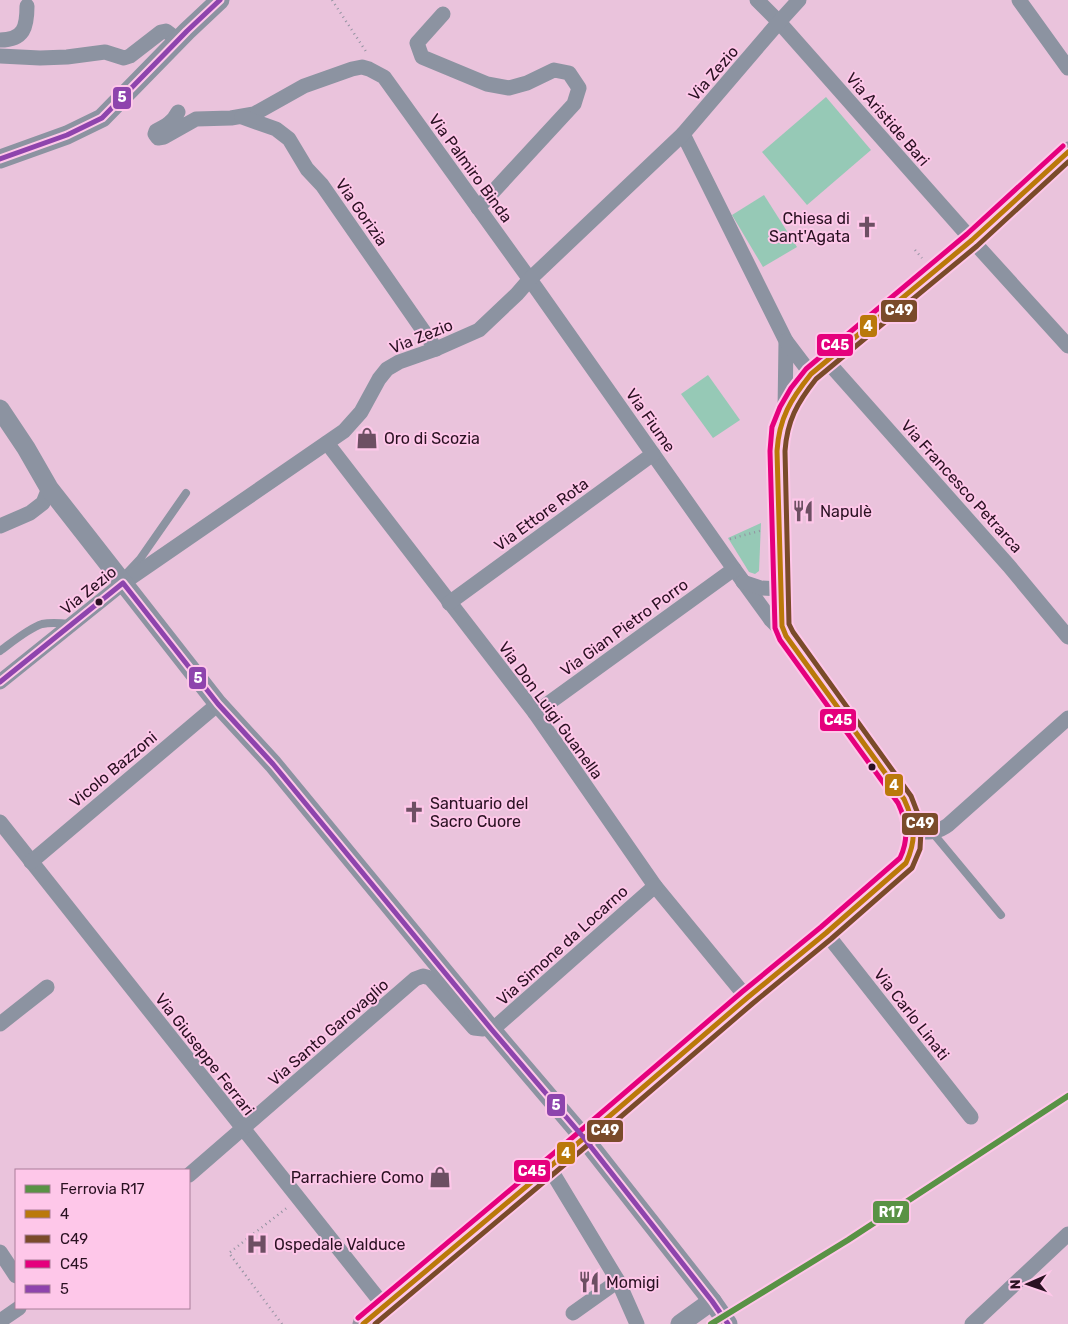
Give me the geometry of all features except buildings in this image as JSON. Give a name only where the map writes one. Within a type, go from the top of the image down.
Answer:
[{"type":"main road","points":[[363,1324],[826,933],[906,863],[914,844],[923,832],[913,820],[904,799],[786,636],[782,626],[777,440],[780,424],[801,386],[819,368],[972,240],[1068,152]]},
{"type":"street","points":[[0,159],[67,135],[102,118],[220,0]]},
{"type":"street","name":"Via Aristide Bari","points":[[756,0],[779,22],[1068,346]]},
{"type":"street","name":"Via Zezio","points":[[0,682],[72,624],[121,581],[344,431],[357,418],[379,379],[387,369],[399,362],[436,349],[479,330],[683,134],[799,0]]},
{"type":"street","points":[[1019,0],[1068,68]]},
{"type":"street","points":[[0,40],[13,39],[21,33],[27,20],[27,6]]},
{"type":"street","points":[[443,14],[417,43],[422,57],[488,84],[509,88],[528,83],[554,70],[569,73],[579,88],[574,104],[478,208]]},
{"type":"street","points":[[0,56],[67,57],[105,52],[124,58],[130,56],[160,32],[166,31],[178,40]]},
{"type":"street","name":"Via Gorizia","points":[[178,112],[170,123],[156,131],[154,134],[158,138],[164,137],[196,119],[231,118],[254,114],[304,86],[352,69],[369,69],[384,77]]},
{"type":"street","name":"Via Palmiro Binda","points":[[384,77],[530,279]]},
{"type":"street","name":"Via Gorizia","points":[[242,117],[276,129],[289,139],[306,169],[322,185],[436,349]]},
{"type":"street","name":"Via Francesco Petrarca","points":[[683,134],[786,341],[819,368],[1010,566],[1068,637]]},
{"type":"street","name":"Via Fiume","points":[[530,279],[743,582],[771,620],[786,636]]},
{"type":"street","points":[[785,412],[786,341]]},
{"type":"street","points":[[0,409],[26,448],[49,488],[218,704],[272,764],[490,1028],[584,1138],[728,1324]]},
{"type":"street","name":"Via Don Luigi Guanella","points":[[327,443],[535,713],[656,886],[747,998]]},
{"type":"street","name":"Via Ettore Rota","points":[[449,603],[654,454]]},
{"type":"street","points":[[0,526],[30,513],[42,503],[49,488]]},
{"type":"street","name":"Via Gian Pietro Porro","points":[[535,713],[734,569]]},
{"type":"street","points":[[743,582],[761,588],[781,590]]},
{"type":"street","name":"Vicolo Bazzoni","points":[[31,862],[218,704]]},
{"type":"street","points":[[923,832],[943,829],[948,826],[1068,718]]},
{"type":"street","name":"Via Giuseppe Ferrari","points":[[0,822],[384,1306]]},
{"type":"street","name":"Via Simone da Locarno","points":[[490,1028],[656,886]]},
{"type":"street","name":"Via Carlo Linati","points":[[826,933],[971,1117]]},
{"type":"street","name":"Via Santo Garovaglio","points":[[190,1174],[416,978],[423,976],[430,978],[474,1028],[490,1028]]},
{"type":"street","points":[[0,1024],[47,988]]},
{"type":"street","points":[[549,1167],[618,1281],[637,1324]]},
{"type":"street","points":[[972,1324],[1068,1234]]},
{"type":"street","points":[[0,1252],[15,1274]]},
{"type":"street","points":[[573,1313],[618,1281]]},
{"type":"street","points":[[680,1324],[712,1301]]},
{"type":"street","points":[[0,1322],[18,1309]]},
{"type":"lane","points":[[121,581],[140,559],[186,493]]},
{"type":"lane","points":[[0,651],[15,639],[40,625],[58,622],[72,624]]},
{"type":"lane","points":[[923,832],[1001,915]]},
{"type":"path","points":[[332,0],[368,54]]},
{"type":"path","points":[[914,250],[923,260]]},
{"type":"path","points":[[718,547],[726,540],[779,526]]},
{"type":"path","points":[[282,1324],[229,1253],[298,1198]]},
{"type":"green space","points":[[826,97],[871,150],[807,205],[762,152]]},
{"type":"green space","points":[[764,195],[797,247],[763,267],[732,215]]},
{"type":"green space","points":[[708,375],[740,420],[713,438],[681,394]]},
{"type":"green space","points":[[761,523],[759,571],[755,574],[749,572],[728,538]]},
{"type":"rail line","name":"R17","points":[[711,1324],[848,1240],[1068,1096]]},
{"type":"transit line","name":"5","points":[[0,159],[67,135],[102,118],[220,0]]},
{"type":"transit line","name":"C45","points":[[358,1318],[900,858],[905,844],[906,830],[898,803],[780,640],[775,628],[770,451],[772,427],[780,407],[791,388],[806,369],[967,234],[1063,146]]},
{"type":"transit line","name":"4","points":[[363,1324],[826,933],[906,863],[912,846],[913,831],[911,816],[904,799],[786,636],[782,626],[777,451],[780,429],[787,409],[811,374],[972,240],[1068,152]]},
{"type":"transit line","name":"C49","points":[[375,1324],[831,939],[912,868],[920,849],[921,831],[918,814],[911,796],[789,624],[785,451],[788,430],[798,404],[816,379],[977,246],[1068,162]]},
{"type":"transit line","name":"5","points":[[0,682],[123,583],[218,704],[273,764],[492,1030],[584,1138],[728,1324]]},
{"type":"place","name":"Chiesa di Sant'Agata","points":[[867,227]]},
{"type":"place","name":"Oro di Scozia","points":[[367,438]]},
{"type":"place","name":"Napulè","points":[[803,511]]},
{"type":"place","name":"Santuario del Sacro Cuore","points":[[414,812]]},
{"type":"place","name":"Parrachiere Como","points":[[440,1177]]},
{"type":"place","name":"Ospedale Valduce","points":[[257,1244]]},
{"type":"place","name":"Momigi","points":[[589,1282]]}]
